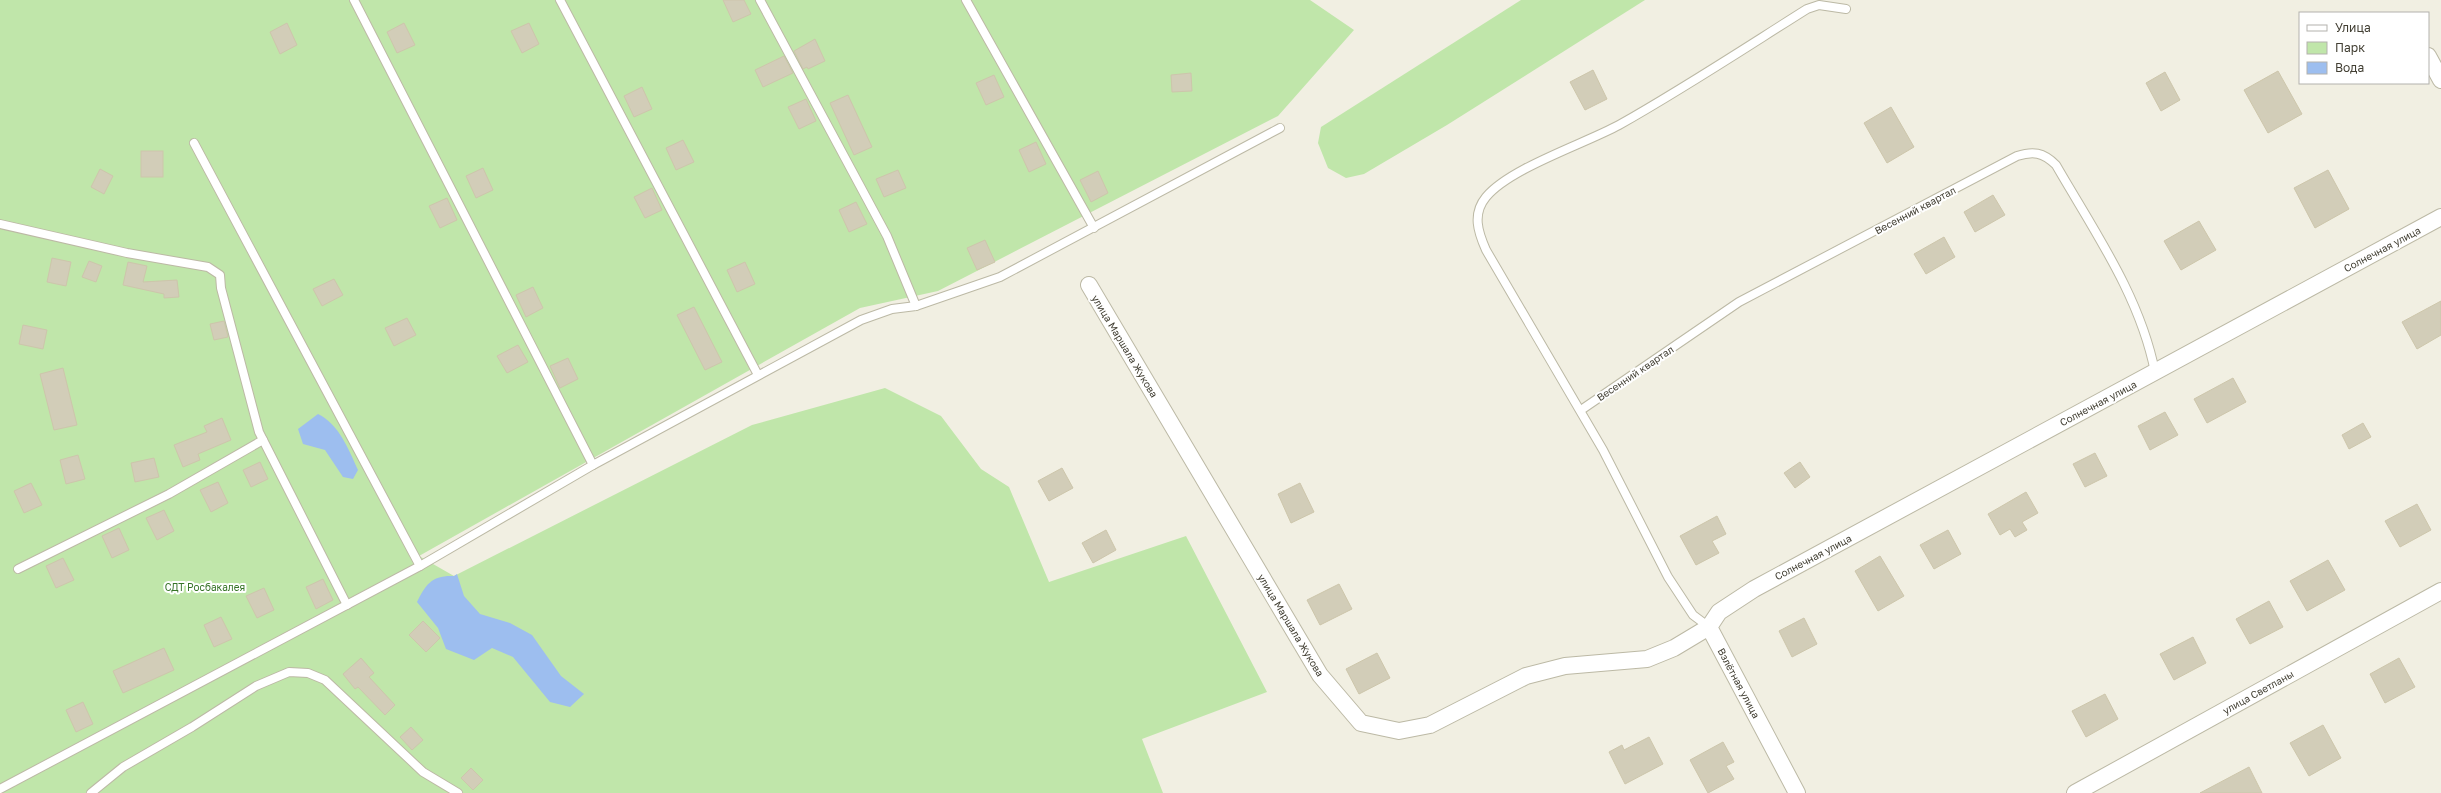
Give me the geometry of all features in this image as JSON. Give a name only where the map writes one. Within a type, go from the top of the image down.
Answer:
[{"type":"street","points":[[2429,58],[2441,80]]},
{"type":"street","name":"Солнечная улица","points":[[1709,627],[1719,612],[1754,589],[2441,217]]},
{"type":"street","name":"улица Маршала Жукова","points":[[1089,285],[1320,676],[1361,723],[1399,731],[1430,725],[1526,676],[1565,666],[1647,659],[1674,648],[1709,627]]},
{"type":"street","name":"улица Светланы","points":[[2075,793],[2441,591]]},
{"type":"street","name":"Взлётная улица","points":[[1709,627],[1798,793]]},
{"type":"lane","points":[[354,0],[593,465]]},
{"type":"lane","points":[[560,0],[758,375]]},
{"type":"lane","points":[[760,0],[887,236],[916,306]]},
{"type":"lane","points":[[966,0],[1094,228]]},
{"type":"lane","points":[[1709,627],[1693,615],[1671,583],[1581,410],[1486,250],[1477,229],[1478,210],[1486,196],[1506,180],[1644,110],[1807,9],[1819,4],[1846,9]]},
{"type":"lane","points":[[0,789],[420,566],[593,465],[861,320],[892,309],[916,306],[1000,277],[1280,128]]},
{"type":"lane","points":[[194,143],[420,566]]},
{"type":"lane","name":"Весенний квартал","points":[[1581,410],[1739,302],[2017,156],[2029,152],[2040,153],[2049,158],[2056,165],[2064,178],[2132,299],[2149,342],[2155,372]]},
{"type":"lane","points":[[0,224],[127,253],[208,267],[220,275],[223,296],[259,432],[347,605]]},
{"type":"lane","points":[[18,569],[169,494],[263,440]]},
{"type":"lane","points":[[91,793],[123,767],[192,727],[256,686],[289,672],[308,673],[325,680],[423,772],[458,793]]},
{"type":"green space","name":"СДТ Росбакалея","points":[[0,0],[1310,0],[1354,30],[1278,116],[938,291],[860,308],[419,556],[454,576],[752,425],[885,388],[941,416],[981,469],[1009,487],[1049,582],[1186,536],[1267,692],[1142,739],[1163,793],[0,793]]},
{"type":"green space","points":[[1521,0],[1645,0],[1447,125],[1364,174],[1346,178],[1328,168],[1318,143],[1321,127]]},
{"type":"water","points":[[318,414],[332,424],[347,446],[358,470],[353,479],[343,477],[325,450],[303,444],[298,429]]},
{"type":"water","points":[[457,574],[464,596],[480,614],[510,623],[532,635],[561,676],[584,694],[570,707],[550,702],[513,657],[492,648],[474,660],[446,649],[438,628],[417,602],[423,590],[435,579],[446,576],[454,576]]},
{"type":"building","points":[[723,0],[744,0],[751,14],[733,22]]},
{"type":"building","points":[[287,23],[297,45],[280,54],[270,32]]},
{"type":"building","points":[[404,23],[415,45],[397,53],[387,32]]},
{"type":"building","points":[[529,23],[539,44],[522,53],[511,31]]},
{"type":"building","points":[[815,39],[825,61],[808,69],[807,67],[803,69],[794,51]]},
{"type":"building","points":[[784,56],[793,73],[763,87],[755,70]]},
{"type":"building","points":[[1593,70],[1607,99],[1585,110],[1570,82]]},
{"type":"building","points":[[2278,71],[2302,114],[2268,133],[2244,90]]},
{"type":"building","points":[[2165,72],[2180,100],[2161,111],[2146,83]]},
{"type":"building","points":[[1191,73],[1192,91],[1172,92],[1171,75]]},
{"type":"building","points":[[994,75],[1004,97],[986,105],[976,83]]},
{"type":"building","points":[[642,87],[652,109],[634,117],[624,96]]},
{"type":"building","points":[[848,95],[872,147],[854,155],[830,103]]},
{"type":"building","points":[[806,99],[816,121],[799,129],[788,107]]},
{"type":"building","points":[[1891,107],[1914,147],[1887,163],[1864,123]]},
{"type":"building","points":[[683,140],[694,162],[676,170],[666,148]]},
{"type":"building","points":[[1036,142],[1046,164],[1029,172],[1019,150]]},
{"type":"building","points":[[141,151],[163,151],[163,177],[141,177]]},
{"type":"building","points":[[483,168],[493,190],[476,198],[466,176]]},
{"type":"building","points":[[100,169],[113,176],[104,194],[91,187]]},
{"type":"building","points":[[898,170],[906,188],[884,197],[876,179]]},
{"type":"building","points":[[2328,170],[2349,209],[2315,228],[2294,188]]},
{"type":"building","points":[[1098,171],[1108,193],[1091,202],[1080,180]]},
{"type":"building","points":[[652,188],[662,210],[645,218],[634,197]]},
{"type":"building","points":[[1993,195],[2005,215],[1975,232],[1964,212]]},
{"type":"building","points":[[447,198],[457,220],[440,228],[429,206]]},
{"type":"building","points":[[856,202],[867,224],[849,232],[839,210]]},
{"type":"building","points":[[2199,221],[2216,250],[2181,270],[2164,241]]},
{"type":"building","points":[[1944,237],[1955,257],[1926,274],[1914,254]]},
{"type":"building","points":[[985,240],[995,262],[977,270],[967,248]]},
{"type":"building","points":[[52,258],[71,262],[66,286],[47,282]]},
{"type":"building","points":[[89,261],[102,266],[96,282],[82,277]]},
{"type":"building","points":[[128,262],[147,266],[143,282],[177,280],[179,297],[164,298],[164,294],[123,285]]},
{"type":"building","points":[[745,262],[755,284],[737,292],[727,270]]},
{"type":"building","points":[[334,279],[343,295],[322,306],[313,289]]},
{"type":"building","points":[[533,287],[543,308],[526,317],[516,295]]},
{"type":"building","points":[[2441,301],[2441,335],[2417,349],[2402,322]]},
{"type":"building","points":[[694,307],[722,362],[705,370],[677,315]]},
{"type":"building","points":[[407,318],[416,335],[394,346],[385,328]]},
{"type":"building","points":[[224,321],[228,337],[214,340],[210,324]]},
{"type":"building","points":[[23,325],[47,330],[43,349],[19,344]]},
{"type":"building","points":[[518,345],[528,362],[507,373],[497,356]]},
{"type":"building","points":[[568,358],[578,379],[560,388],[550,366]]},
{"type":"building","points":[[63,368],[77,425],[54,430],[40,374]]},
{"type":"building","points":[[2233,378],[2246,402],[2207,423],[2194,399]]},
{"type":"building","points":[[2165,412],[2178,435],[2150,450],[2138,426]]},
{"type":"building","points":[[222,418],[231,440],[198,454],[200,460],[183,467],[174,445],[207,432],[204,426]]},
{"type":"building","points":[[2363,423],[2371,437],[2349,449],[2342,435]]},
{"type":"building","points":[[2095,453],[2107,476],[2085,487],[2073,464]]},
{"type":"building","points":[[78,455],[85,479],[66,484],[60,460]]},
{"type":"building","points":[[154,458],[159,477],[135,482],[131,463]]},
{"type":"building","points":[[260,462],[268,479],[251,487],[243,470]]},
{"type":"building","points":[[1800,462],[1810,477],[1795,488],[1784,473]]},
{"type":"building","points":[[1062,468],[1073,488],[1049,501],[1038,481]]},
{"type":"building","points":[[218,482],[228,503],[211,512],[200,490]]},
{"type":"building","points":[[31,483],[42,505],[24,513],[14,491]]},
{"type":"building","points":[[1300,483],[1314,512],[1291,523],[1278,494]]},
{"type":"building","points":[[2026,492],[2038,513],[2022,522],[2027,530],[2015,537],[2010,529],[2000,535],[1988,514]]},
{"type":"building","points":[[2417,504],[2431,530],[2400,547],[2385,521]]},
{"type":"building","points":[[164,510],[174,531],[157,540],[146,518]]},
{"type":"building","points":[[1717,516],[1726,534],[1712,541],[1719,553],[1696,565],[1680,536]]},
{"type":"building","points":[[119,528],[129,550],[112,558],[102,536]]},
{"type":"building","points":[[1106,530],[1116,550],[1093,563],[1082,543]]},
{"type":"building","points":[[1948,530],[1961,554],[1934,569],[1920,545]]},
{"type":"building","points":[[1880,556],[1904,596],[1878,611],[1855,571]]},
{"type":"building","points":[[63,558],[74,580],[56,588],[46,566]]},
{"type":"building","points":[[2328,560],[2345,590],[2307,611],[2290,581]]},
{"type":"building","points":[[323,579],[333,600],[316,609],[306,587]]},
{"type":"building","points":[[1339,584],[1352,609],[1320,625],[1307,600]]},
{"type":"building","points":[[264,588],[274,610],[257,618],[246,596]]},
{"type":"building","points":[[2269,601],[2283,627],[2250,644],[2236,619]]},
{"type":"building","points":[[221,617],[232,639],[214,647],[204,625]]},
{"type":"building","points":[[1804,618],[1817,644],[1792,657],[1779,631]]},
{"type":"building","points":[[423,621],[440,638],[426,652],[409,635]]},
{"type":"building","points":[[2193,637],[2206,663],[2174,680],[2160,654]]},
{"type":"building","points":[[164,648],[174,670],[123,693],[113,671]]},
{"type":"building","points":[[1377,653],[1390,678],[1359,694],[1346,669]]},
{"type":"building","points":[[361,658],[374,673],[369,677],[395,705],[385,715],[358,687],[355,689],[343,674]]},
{"type":"building","points":[[2399,658],[2415,687],[2385,703],[2370,674]]},
{"type":"building","points":[[2105,694],[2118,719],[2086,737],[2072,711]]},
{"type":"building","points":[[83,702],[93,724],[76,732],[66,710]]},
{"type":"building","points":[[2323,725],[2341,758],[2309,776],[2290,743]]},
{"type":"building","points":[[411,727],[423,740],[412,750],[400,737]]},
{"type":"building","points":[[1649,737],[1663,764],[1625,784],[1609,752],[1622,745],[1624,750]]},
{"type":"building","points":[[1723,742],[1734,762],[1726,766],[1734,779],[1708,793],[1690,760]]},
{"type":"building","points":[[2249,767],[2262,793],[2200,793]]},
{"type":"building","points":[[471,768],[483,780],[473,790],[461,778]]}]
